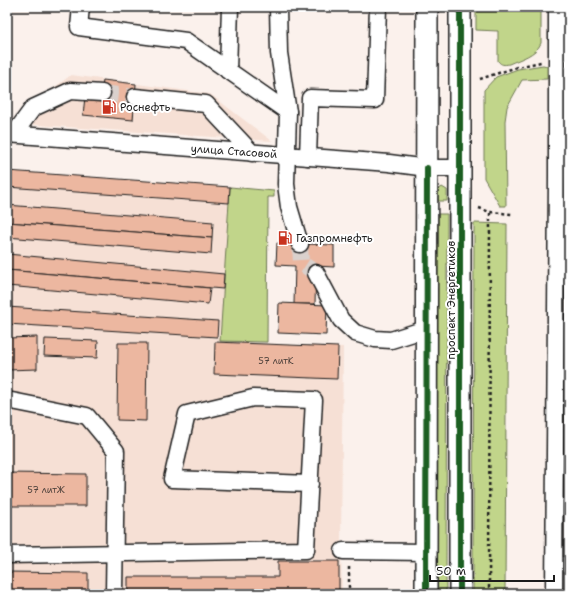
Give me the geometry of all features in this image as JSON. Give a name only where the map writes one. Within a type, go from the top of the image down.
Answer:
[{"type":"main road","points":[[426,594],[427,7]]},
{"type":"main road","name":"проспект Энергетиков","points":[[460,7],[460,594]]},
{"type":"street","points":[[81,7],[79,27],[186,41],[288,112]]},
{"type":"street","points":[[228,71],[230,7]]},
{"type":"street","points":[[278,7],[279,53],[288,112],[286,184],[289,207],[300,244]]},
{"type":"street","points":[[308,157],[310,98],[375,100],[378,7]]},
{"type":"street","points":[[554,594],[563,174],[557,7]]},
{"type":"street","points":[[11,134],[33,108],[70,91],[102,93]]},
{"type":"street","points":[[135,97],[206,104],[252,153]]},
{"type":"street","name":"улица Стасовой","points":[[11,134],[308,157],[427,168],[461,168]]},
{"type":"street","points":[[316,273],[340,320],[355,333],[390,340],[426,329]]},
{"type":"street","points":[[7,555],[306,550],[310,484],[314,400],[252,398],[188,414],[172,479],[310,484]]},
{"type":"street","points":[[7,400],[87,416],[116,451],[114,594]]},
{"type":"street","points":[[346,551],[426,552]]},
{"type":"path","points":[[480,79],[517,66],[542,62]]},
{"type":"path","points":[[479,208],[490,212],[512,214]]},
{"type":"path","points":[[490,212],[490,594]]},
{"type":"path","points":[[346,551],[349,594]]},
{"type":"shaded area","points":[[71,75],[210,94],[272,141],[7,123]]},
{"type":"shaded area","points":[[7,171],[230,187],[221,341],[343,347],[341,544],[342,594],[7,594]]},
{"type":"green space","points":[[476,7],[541,7],[541,43],[539,47],[532,54],[509,64],[504,65],[500,63],[498,61],[498,31],[476,30]]},
{"type":"green space","points":[[543,65],[547,66],[547,79],[522,80],[507,107],[505,121],[506,206],[500,206],[484,178],[484,90],[496,77],[518,69]]},
{"type":"green space","points":[[230,187],[274,191],[274,197],[268,197],[267,342],[220,341]]},
{"type":"green space","points":[[442,187],[447,190],[447,201],[438,201],[438,190]]},
{"type":"green space","points":[[438,214],[447,214],[446,594],[436,594]]},
{"type":"green space","points":[[474,223],[507,224],[505,594],[473,594]]},
{"type":"building","name":"Роснефть","points":[[103,80],[136,84],[133,120],[83,115],[85,97],[101,99]]},
{"type":"building","points":[[7,171],[230,187],[229,203],[7,187]]},
{"type":"building","points":[[7,205],[213,222],[212,238],[7,222]]},
{"type":"building","points":[[7,222],[212,238],[211,254],[7,237]]},
{"type":"building","points":[[277,243],[334,245],[334,267],[316,266],[315,304],[294,304],[295,266],[276,265]]},
{"type":"building","points":[[7,254],[224,274],[223,289],[7,270]]},
{"type":"building","points":[[7,270],[210,288],[208,304],[7,286]]},
{"type":"building","points":[[279,303],[327,305],[326,335],[278,333]]},
{"type":"building","points":[[7,307],[218,321],[217,337],[7,324]]},
{"type":"building","points":[[37,337],[37,369],[7,370],[7,338]]},
{"type":"building","points":[[45,339],[98,341],[97,358],[44,356]]},
{"type":"building","points":[[215,342],[338,347],[337,379],[214,374]]},
{"type":"building","points":[[118,343],[147,343],[146,421],[117,420]]},
{"type":"building","points":[[7,473],[86,474],[86,506],[7,506]]},
{"type":"building","points":[[278,561],[339,561],[339,594],[128,594],[128,577],[278,577]]},
{"type":"building","points":[[7,572],[88,573],[88,594],[7,594]]},
{"type":"tunnel","points":[[102,93],[135,97]]},
{"type":"tunnel","points":[[300,244],[301,263],[316,273]]},
{"type":"cycle path","points":[[460,7],[460,594]]},
{"type":"cycle path","points":[[426,594],[427,168]]},
{"type":"place","name":"Роснефть","points":[[109,107]]},
{"type":"place","name":"Газпромнефть","points":[[285,238]]}]
